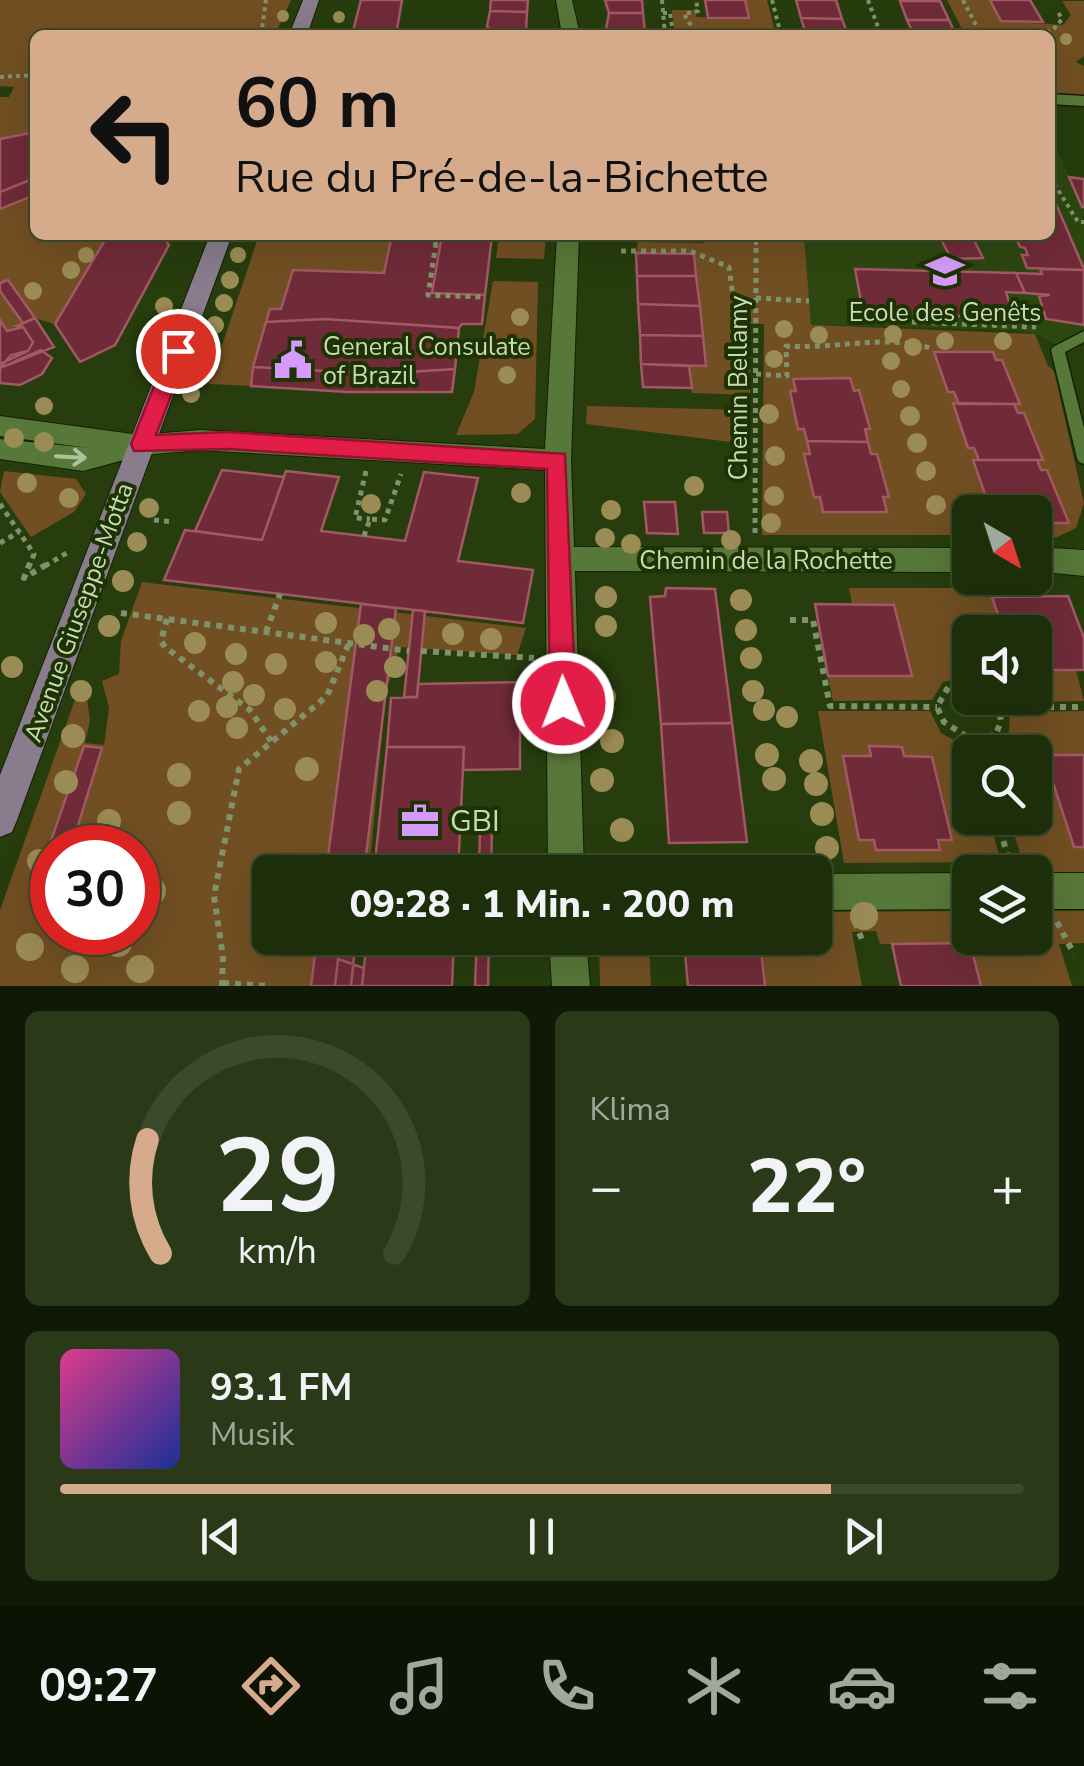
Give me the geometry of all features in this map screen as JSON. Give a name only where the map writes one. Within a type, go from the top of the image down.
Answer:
[{"type":"main road","points":[[300,30],[311,0]]},
{"type":"main road","name":"Avenue Giuseppe-Motta","points":[[0,820],[219,240]]},
{"type":"street","points":[[564,0],[571,30]]},
{"type":"street","points":[[1055,100],[1084,101]]},
{"type":"street","points":[[566,855],[558,460],[568,243]]},
{"type":"street","points":[[0,426],[142,444],[228,441],[558,460]]},
{"type":"street","points":[[0,449],[82,460],[142,444]]},
{"type":"street","name":"Chemin de la Rochette","points":[[562,559],[952,560]]},
{"type":"street","points":[[1052,561],[1084,563]]},
{"type":"street","points":[[832,892],[952,891]]},
{"type":"street","points":[[1052,891],[1084,891]]},
{"type":"street","points":[[569,955],[571,986]]},
{"type":"lane","points":[[1084,336],[1058,350],[1084,458]]},
{"type":"path","points":[[263,30],[266,0]]},
{"type":"path","points":[[662,0],[665,30]]},
{"type":"path","points":[[693,30],[684,14],[698,11],[696,0]]},
{"type":"path","points":[[772,0],[780,30]]},
{"type":"path","points":[[868,0],[879,30]]},
{"type":"path","points":[[964,0],[979,30]]},
{"type":"path","points":[[1050,30],[1058,26],[1058,12]]},
{"type":"path","points":[[663,13],[670,13],[672,30]]},
{"type":"path","points":[[0,77],[30,75]]},
{"type":"path","points":[[1055,185],[1078,222],[1084,222]]},
{"type":"path","points":[[436,240],[428,295],[485,297]]},
{"type":"path","name":"Chemin Bellamy","points":[[755,541],[756,240]]},
{"type":"path","points":[[621,251],[666,246],[708,253],[729,267],[736,318]]},
{"type":"path","points":[[756,298],[809,301]]},
{"type":"path","points":[[862,320],[1036,327]]},
{"type":"path","points":[[756,374],[787,376],[786,346],[826,350],[911,341],[933,348]]},
{"type":"path","points":[[367,466],[356,518],[385,520],[400,477]]},
{"type":"path","points":[[0,504],[34,554],[24,578],[70,551]]},
{"type":"path","points":[[154,520],[174,522]]},
{"type":"path","points":[[364,536],[370,520]]},
{"type":"path","points":[[0,542],[19,532]]},
{"type":"path","points":[[266,632],[280,594]]},
{"type":"path","points":[[121,613],[408,651]]},
{"type":"path","points":[[167,620],[161,641],[171,654],[250,710],[271,742]]},
{"type":"path","points":[[790,620],[813,620],[830,706],[937,706]]},
{"type":"path","points":[[268,986],[223,985],[214,896],[229,833],[232,790],[239,769],[293,728],[326,696],[349,644]]},
{"type":"path","points":[[422,651],[542,659]]},
{"type":"path","points":[[937,706],[952,684]]},
{"type":"path","points":[[937,706],[944,722],[964,735]]},
{"type":"path","points":[[1052,707],[1084,707]]},
{"type":"shaded area","points":[[0,0],[291,0],[277,30],[30,30],[30,133],[0,139],[0,97],[9,97],[14,87],[0,86]]},
{"type":"shaded area","points":[[745,0],[767,0],[775,30],[674,30],[672,10],[694,10],[697,17],[749,18]]},
{"type":"shaded area","points":[[947,0],[990,0],[1002,21],[1063,25],[1071,15],[1062,1],[1084,1],[1084,56],[1076,62],[1084,66],[1084,98],[1055,93],[1055,30],[962,30]]},
{"type":"shaded area","name":"Ecole des Genêts","points":[[1055,145],[1084,208],[1084,343],[1072,352],[1035,334],[1014,330],[811,325],[804,240],[1055,240]]},
{"type":"shaded area","points":[[30,197],[30,240],[105,240],[55,324],[34,318],[7,331],[0,320],[0,209]]},
{"type":"shaded area","points":[[257,240],[391,240],[384,273],[293,270],[281,309],[270,310],[251,386],[209,384]]},
{"type":"shaded area","points":[[498,240],[546,240],[544,259],[496,258]]},
{"type":"shaded area","points":[[804,240],[811,325],[1035,334],[1048,366],[1054,371],[1084,503],[1076,528],[1052,537],[1052,495],[952,495],[952,535],[762,535],[764,324],[750,324],[750,395],[692,393],[689,366],[706,365],[694,255],[636,253],[638,242]]},
{"type":"shaded area","points":[[493,281],[538,282],[535,419],[518,434],[456,435],[474,392]]},
{"type":"shaded area","points":[[587,406],[748,410],[747,444],[586,424]]},
{"type":"shaded area","points":[[4,471],[76,479],[86,494],[74,512],[31,537],[0,492]]},
{"type":"shaded area","points":[[142,582],[526,628],[517,655],[400,647],[386,692],[371,855],[252,855],[252,955],[337,955],[333,986],[0,986],[0,910],[30,826],[30,955],[160,955],[160,825],[30,825],[76,697],[87,699],[90,720],[85,743],[104,745],[109,708],[102,681],[119,674],[121,641]]},
{"type":"shaded area","points":[[849,588],[952,588],[952,595],[1017,596],[992,597],[998,615],[952,615],[952,680],[943,682],[932,700],[833,701],[828,676],[912,675],[895,605],[852,604]]},
{"type":"shaded area","points":[[1052,670],[1076,670],[1084,701],[1052,701]]},
{"type":"shaded area","points":[[818,711],[930,711],[941,733],[952,739],[952,835],[994,835],[999,855],[952,855],[952,862],[844,863]]},
{"type":"shaded area","points":[[1052,711],[1084,711],[1084,880],[1052,880],[1052,855],[1021,855],[1014,835],[1052,835],[1052,735],[1007,735],[1009,715],[1052,715]]},
{"type":"shaded area","points":[[952,911],[952,943],[880,944],[876,931],[852,932],[862,986],[765,986],[761,955],[832,955],[832,912]]},
{"type":"shaded area","points":[[1052,911],[1084,911],[1084,943],[1059,944],[1072,986],[981,986],[973,955],[1052,955]]},
{"type":"shaded area","points":[[599,955],[650,955],[651,986],[600,986]]},
{"type":"building","points":[[361,0],[402,0],[397,30],[353,30]]},
{"type":"building","points":[[491,0],[528,0],[527,12],[490,11]]},
{"type":"building","points":[[605,0],[642,0],[643,13],[609,13]]},
{"type":"building","points":[[705,0],[745,0],[749,18],[708,18]]},
{"type":"building","points":[[796,0],[836,0],[842,19],[801,18]]},
{"type":"building","points":[[990,0],[1030,0],[1043,22],[1001,21]]},
{"type":"building","points":[[900,1],[940,1],[949,20],[907,20]]},
{"type":"building","points":[[490,11],[527,12],[526,30],[487,27]]},
{"type":"building","points":[[609,13],[643,13],[645,30],[606,29]]},
{"type":"building","points":[[801,18],[842,19],[846,30],[805,30]]},
{"type":"building","points":[[907,20],[949,20],[954,30],[912,30]]},
{"type":"building","points":[[30,133],[30,180],[0,192],[0,139]]},
{"type":"building","points":[[1069,177],[1084,179],[1084,207],[1082,207]]},
{"type":"building","points":[[30,180],[30,197],[0,209],[0,192]]},
{"type":"building","points":[[1055,202],[1084,270],[1027,268],[1022,255],[1028,255],[1017,240],[1055,240]]},
{"type":"building","points":[[105,240],[165,240],[169,245],[115,345],[80,362],[55,324]]},
{"type":"building","points":[[391,240],[441,240],[432,293],[485,295],[482,324],[462,324],[459,328],[325,319],[266,322],[270,309],[281,309],[293,270],[384,273]]},
{"type":"building","points":[[441,240],[491,240],[485,295],[432,293]]},
{"type":"building","points":[[942,240],[974,240],[983,258],[951,259]]},
{"type":"building","points":[[636,253],[694,254],[696,276],[637,276]]},
{"type":"building","points":[[855,269],[1016,273],[1025,293],[1006,292],[1013,315],[1002,314],[1003,318],[863,312]]},
{"type":"building","points":[[1040,269],[1084,270],[1084,325],[1046,319],[1039,296],[1050,295],[1025,293],[1016,273],[1042,274]]},
{"type":"building","points":[[637,276],[696,276],[700,306],[638,304]]},
{"type":"building","points":[[8,280],[35,318],[23,323],[0,291],[0,283]]},
{"type":"building","points":[[638,304],[700,306],[703,336],[640,335]]},
{"type":"building","points":[[35,318],[54,347],[0,368],[11,355],[28,351],[33,342],[23,327],[17,326]]},
{"type":"building","points":[[325,319],[459,328],[455,369],[377,374],[253,367],[266,322]]},
{"type":"building","points":[[0,320],[7,331],[23,327],[33,342],[28,351],[0,364]]},
{"type":"building","points":[[640,335],[703,336],[706,366],[641,364]]},
{"type":"building","points":[[41,350],[52,358],[42,374],[20,385],[0,383],[0,368]]},
{"type":"building","points":[[934,352],[993,352],[996,360],[1002,360],[1020,404],[959,404],[954,392],[948,392]]},
{"type":"building","points":[[641,364],[689,366],[692,388],[643,387]]},
{"type":"building","points":[[253,367],[377,374],[455,369],[452,392],[348,392],[251,386]]},
{"type":"building","points":[[850,378],[854,391],[859,390],[870,429],[865,429],[868,442],[807,441],[804,429],[798,429],[790,391],[796,391],[793,379]]},
{"type":"building","points":[[953,403],[1014,404],[1018,413],[1024,413],[1043,460],[979,460],[974,448],[968,448]]},
{"type":"building","points":[[807,441],[868,442],[871,454],[877,454],[889,497],[883,497],[887,512],[823,512],[820,497],[814,497],[804,454],[810,454]]},
{"type":"building","points":[[973,460],[1037,460],[1041,470],[1047,470],[1069,523],[1052,523],[1052,495],[985,495]]},
{"type":"building","points":[[222,470],[284,477],[262,540],[195,531]]},
{"type":"building","points":[[286,471],[339,477],[321,531],[405,541],[424,472],[478,478],[458,561],[533,570],[523,623],[164,580],[185,530],[262,540]]},
{"type":"building","points":[[644,502],[675,502],[678,534],[647,533]]},
{"type":"building","points":[[702,512],[727,512],[729,533],[704,533]]},
{"type":"building","points":[[666,588],[715,589],[732,723],[661,724],[650,597],[665,596]]},
{"type":"building","points":[[1068,596],[1084,638],[1084,670],[1052,670],[1052,615],[998,615],[992,597]]},
{"type":"building","points":[[361,604],[396,608],[366,855],[328,855]]},
{"type":"building","points":[[815,604],[894,605],[912,676],[828,676]]},
{"type":"building","points":[[413,610],[425,611],[417,697],[404,697]]},
{"type":"building","points":[[520,682],[520,769],[463,770],[464,747],[387,747],[391,698],[417,697],[418,684]]},
{"type":"building","points":[[732,723],[747,842],[669,843],[661,724]]},
{"type":"building","points":[[84,746],[102,748],[78,825],[56,825]]},
{"type":"building","points":[[869,746],[902,747],[904,756],[932,757],[952,840],[938,840],[940,850],[876,850],[874,840],[859,840],[843,756],[871,756]]},
{"type":"building","name":"GBI","points":[[387,747],[464,747],[459,855],[376,855]]},
{"type":"building","points":[[1052,755],[1084,755],[1084,847],[1074,847],[1052,780]]},
{"type":"building","points":[[480,830],[492,830],[491,855],[479,855]]},
{"type":"building","points":[[952,943],[952,955],[973,955],[981,986],[901,986],[892,944]]},
{"type":"building","points":[[315,955],[354,955],[351,986],[311,986]]},
{"type":"building","points":[[365,955],[453,955],[452,986],[362,986]]},
{"type":"building","points":[[476,955],[489,955],[488,986],[475,986]]},
{"type":"building","points":[[685,955],[761,955],[765,986],[688,986]]},
{"type":"building","points":[[338,959],[364,968],[362,986],[335,986]]},
{"type":"place","name":"Ecole des Genêts","points":[[945,271]]},
{"type":"place","name":"General Consulate of Brazil","points":[[293,360]]},
{"type":"place","name":"GBI","points":[[420,821]]},
{"type":"route","points":[[178,351],[142,444],[228,441],[558,460],[563,703]]}]
